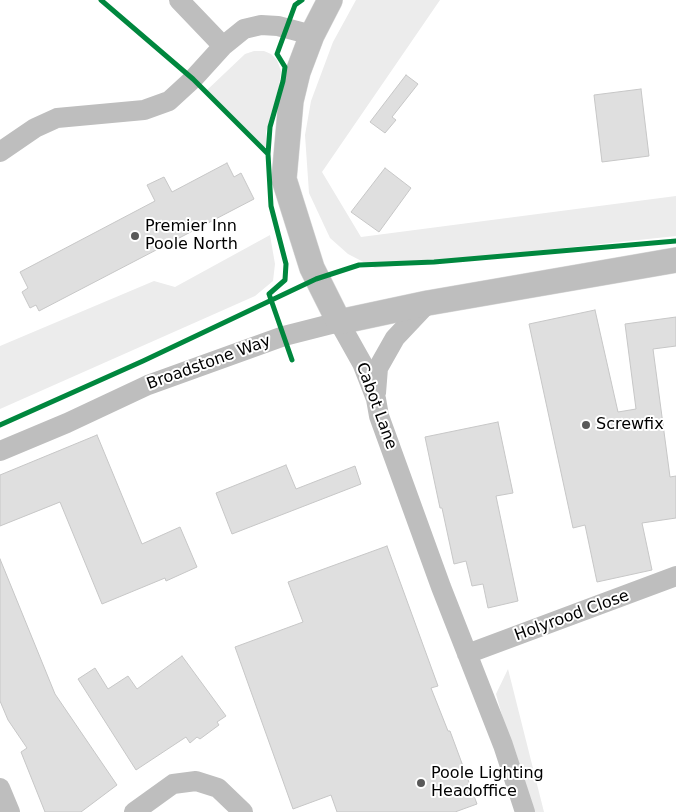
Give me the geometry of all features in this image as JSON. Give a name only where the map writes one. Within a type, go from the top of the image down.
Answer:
[{"type":"main road","name":"Cabot Lane","points":[[330,0],[312,35],[298,72],[291,101],[284,179],[312,268],[339,322]]},
{"type":"main road","name":"Broadstone Way","points":[[339,322],[428,303],[676,260]]},
{"type":"street","points":[[179,0],[222,46]]},
{"type":"street","points":[[0,152],[35,128],[57,118],[144,110],[169,101],[192,80],[222,46],[244,29],[261,25],[278,26],[312,35]]},
{"type":"street","points":[[376,399],[378,368],[395,338],[428,303]]},
{"type":"street","name":"Cabot Lane","points":[[339,322],[362,364],[376,399],[380,416],[441,587],[503,745],[524,812]]},
{"type":"street","name":"Broadstone Way","points":[[0,451],[67,423],[157,381],[284,336],[339,322]]},
{"type":"street","name":"Holyrood Close","points":[[467,654],[676,576]]},
{"type":"street","points":[[134,812],[173,784],[196,781],[218,788],[243,812]]},
{"type":"street","points":[[0,788],[10,812]]},
{"type":"shaded area","points":[[356,0],[440,0],[322,172],[361,237],[676,196],[676,236],[375,268],[348,254],[330,238],[309,193],[305,135],[311,101],[333,42]]},
{"type":"shaded area","points":[[254,51],[264,51],[271,54],[277,60],[281,71],[279,87],[266,132],[267,147],[263,147],[206,91],[245,54]]},
{"type":"shaded area","points":[[270,235],[275,264],[273,281],[255,296],[0,409],[0,346],[154,281],[175,287]]},
{"type":"shaded area","points":[[508,669],[544,812],[529,812],[496,694]]},
{"type":"building","points":[[406,75],[418,84],[392,117],[396,120],[385,133],[370,122]]},
{"type":"building","points":[[641,89],[649,156],[602,162],[594,95]]},
{"type":"building","name":"Premier Inn Poole North","points":[[227,163],[234,177],[241,173],[254,199],[39,311],[36,305],[30,308],[22,292],[28,288],[20,272],[155,201],[147,185],[164,177],[172,192]]},
{"type":"building","points":[[385,168],[411,188],[379,232],[351,212]]},
{"type":"building","name":"Screwfix","points":[[595,310],[618,412],[636,409],[625,324],[676,317],[676,346],[653,349],[670,477],[676,476],[676,518],[642,523],[652,570],[597,582],[585,525],[573,528],[529,324]]},
{"type":"building","points":[[498,422],[513,493],[496,496],[518,601],[488,608],[483,584],[472,586],[466,561],[454,564],[425,437]]},
{"type":"building","points":[[97,435],[142,544],[180,527],[197,567],[166,581],[165,578],[102,604],[60,502],[0,526],[0,475]]},
{"type":"building","points":[[286,465],[296,489],[355,466],[361,484],[232,534],[216,493]]},
{"type":"building","points":[[387,546],[438,686],[431,688],[448,731],[450,731],[477,804],[455,812],[337,812],[331,795],[293,809],[235,647],[303,622],[288,582]]},
{"type":"building","points":[[0,559],[55,694],[117,785],[81,812],[45,812],[21,752],[27,748],[8,720],[0,701]]},
{"type":"building","points":[[182,656],[226,716],[217,722],[219,725],[200,739],[197,737],[190,743],[186,737],[136,770],[78,679],[95,668],[108,689],[128,676],[137,689]]},
{"type":"cycle path","points":[[101,0],[193,79],[268,154],[271,206],[286,264],[285,280],[269,294],[292,360]]},
{"type":"cycle path","points":[[268,154],[270,127],[285,67],[277,54],[295,5],[302,0]]},
{"type":"cycle path","points":[[0,425],[143,361],[316,279],[359,265],[434,262],[676,241]]},
{"type":"place","name":"Premier Inn Poole North","points":[[135,236]]},
{"type":"place","name":"Screwfix","points":[[586,425]]},
{"type":"place","name":"Poole Lighting Headoffice","points":[[421,783]]}]
